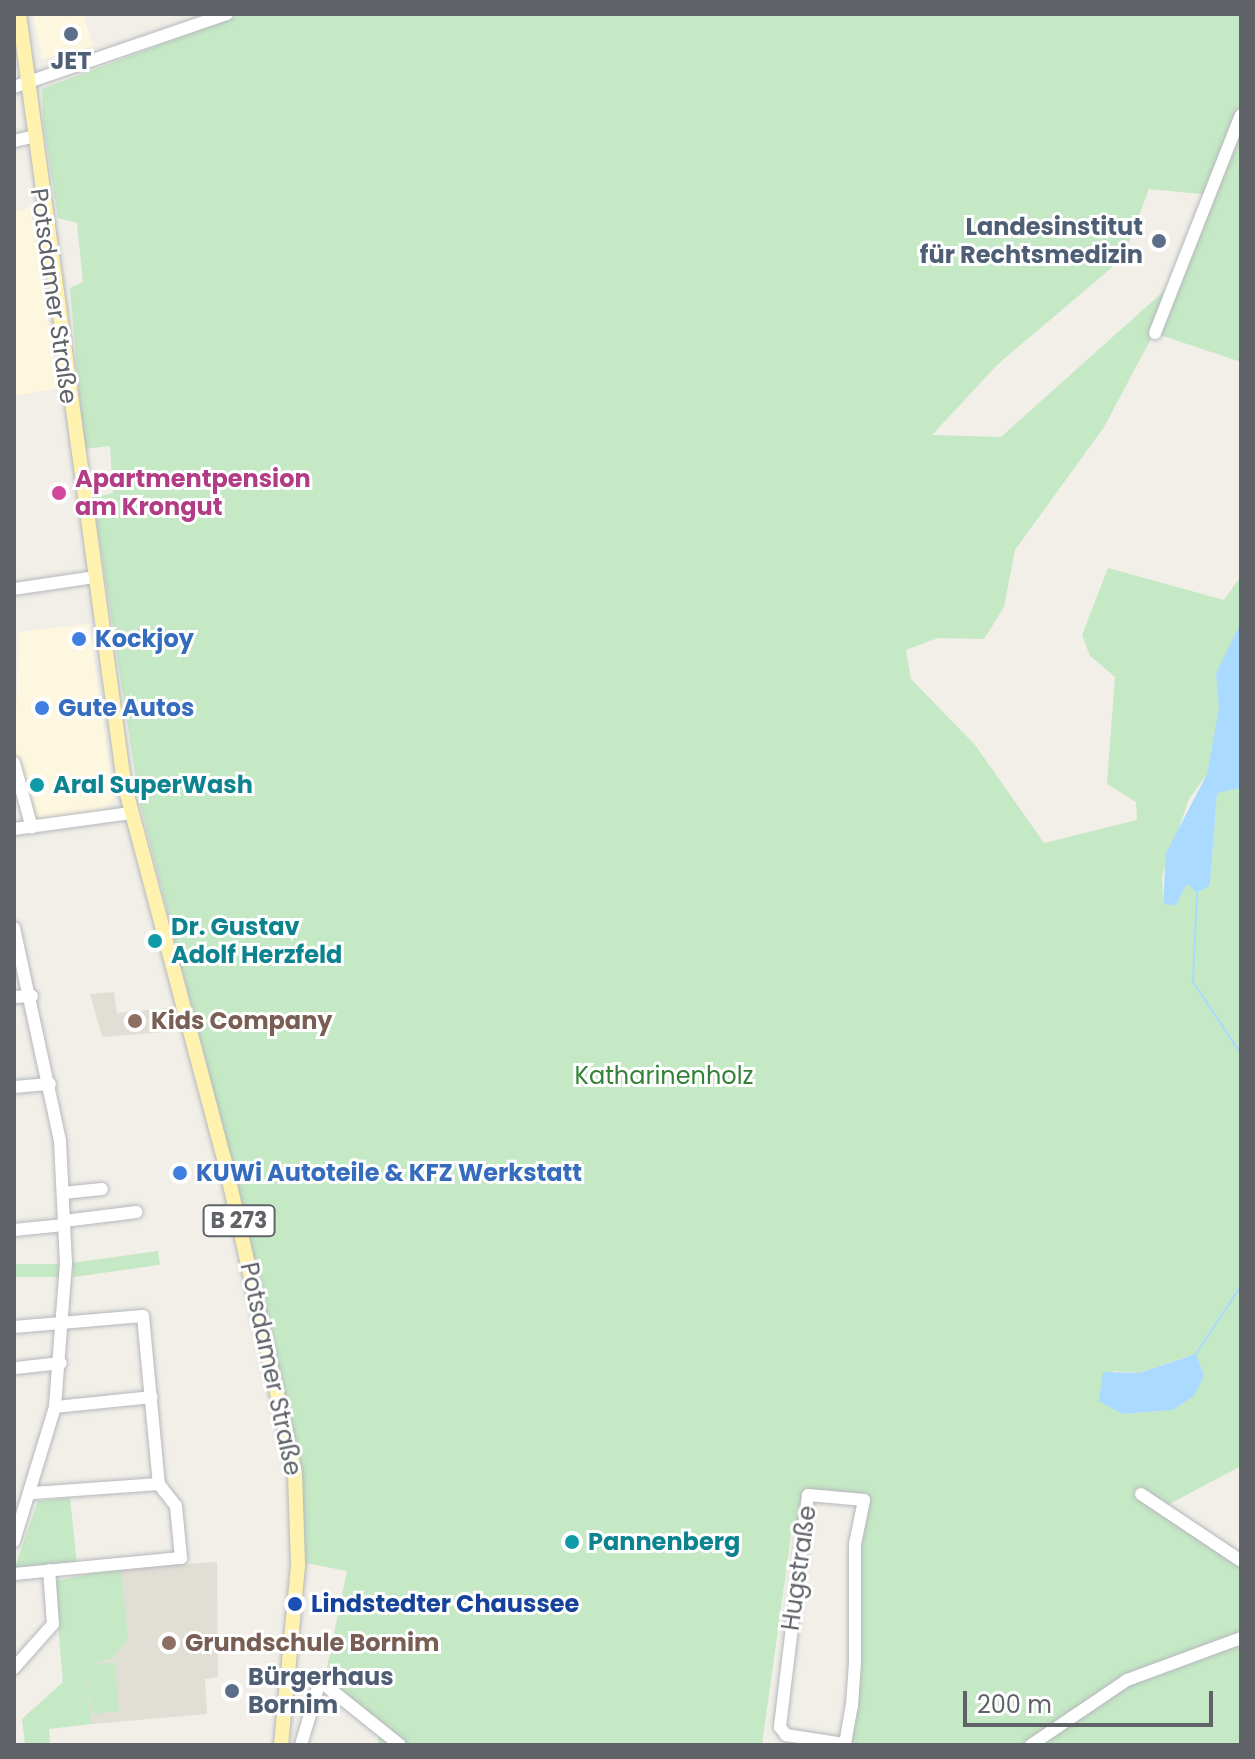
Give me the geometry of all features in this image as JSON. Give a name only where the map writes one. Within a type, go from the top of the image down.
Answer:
[{"type":"main road","name":"Potsdamer Straße","points":[[19,14],[19,85],[32,137],[131,813],[224,1158],[295,1474],[298,1566],[281,1745]]},
{"type":"street","points":[[19,85],[227,14]]},
{"type":"street","points":[[1155,333],[1241,115]]},
{"type":"street","points":[[14,141],[32,137]]},
{"type":"street","points":[[14,589],[95,577]]},
{"type":"street","points":[[14,763],[32,828]]},
{"type":"street","points":[[14,829],[131,813]]},
{"type":"street","points":[[14,928],[50,1084],[64,1223],[63,1324],[55,1407],[33,1493],[14,1541]]},
{"type":"street","points":[[14,997],[32,996]]},
{"type":"street","points":[[14,1087],[50,1084]]},
{"type":"street","points":[[63,1193],[102,1189]]},
{"type":"street","points":[[14,1230],[136,1212]]},
{"type":"street","points":[[14,1327],[143,1316],[159,1484],[176,1506],[181,1558],[14,1574]]},
{"type":"street","points":[[16,1368],[61,1363]]},
{"type":"street","points":[[55,1407],[151,1397]]},
{"type":"street","points":[[33,1493],[159,1484]]},
{"type":"street","points":[[1141,1494],[1241,1561]]},
{"type":"street","name":"Hugstraße","points":[[808,1495],[864,1500],[855,1544],[855,1662],[844,1744],[786,1735],[780,1727],[808,1495]]},
{"type":"street","points":[[14,1668],[53,1624],[49,1570]]},
{"type":"street","points":[[1031,1745],[1127,1680],[1241,1638]]},
{"type":"street","points":[[301,1745],[320,1681],[400,1745]]},
{"type":"shaded area","points":[[33,14],[83,14],[93,46],[42,59]]},
{"type":"shaded area","points":[[30,207],[59,388],[14,396],[14,212]]},
{"type":"shaded area","points":[[89,624],[114,799],[102,812],[28,823],[14,774],[19,632]]},
{"type":"shaded area","name":"Kids Company","points":[[114,992],[117,1013],[168,1008],[175,1031],[102,1037],[90,994]]},
{"type":"shaded area","name":"Grundschule Bornim","points":[[217,1562],[218,1677],[205,1679],[207,1714],[91,1724],[86,1665],[112,1659],[121,1568]]},
{"type":"green space","name":"Katharinenholz","points":[[242,14],[1241,14],[1241,362],[1154,333],[1104,427],[1015,550],[1004,607],[984,639],[938,638],[906,650],[911,679],[975,745],[1044,843],[1137,820],[1136,802],[1107,784],[1115,677],[1090,656],[1082,635],[1108,568],[1224,600],[1241,576],[1241,622],[1216,674],[1220,708],[1207,774],[1189,799],[1162,876],[1163,903],[1187,884],[1210,885],[1217,792],[1241,788],[1241,1466],[1162,1508],[1241,1561],[1241,1745],[844,1745],[864,1501],[808,1496],[791,1535],[762,1745],[379,1745],[377,1730],[323,1687],[347,1571],[306,1563],[300,1473],[230,1156],[139,800],[93,498],[113,493],[110,446],[84,449],[70,288],[83,282],[77,223],[58,218],[43,121],[42,89]],"holes":[[[1149,189],[1211,195],[1174,282],[1001,437],[932,435],[997,365],[1123,258]],[[1189,1356],[1194,1396],[1173,1410],[1122,1414],[1113,1371],[1139,1373]]]},
{"type":"green space","points":[[158,1251],[160,1265],[74,1277],[72,1263]]},
{"type":"green space","points":[[14,1264],[61,1264],[61,1277],[14,1277]]},
{"type":"green space","points":[[70,1498],[77,1564],[14,1570],[38,1501]]},
{"type":"green space","points":[[121,1568],[128,1639],[112,1659],[92,1664],[115,1663],[119,1711],[92,1714],[87,1665],[91,1724],[49,1729],[50,1745],[25,1745],[22,1719],[63,1682],[54,1581]]},
{"type":"water","points":[[1241,622],[1241,788],[1217,793],[1210,885],[1197,893],[1187,884],[1175,906],[1163,903],[1166,853],[1207,774],[1219,708],[1216,673]]},
{"type":"water","points":[[1196,1354],[1204,1376],[1194,1396],[1173,1410],[1122,1414],[1099,1401],[1103,1372],[1139,1373]]},
{"type":"waterway","points":[[1197,893],[1193,982],[1241,1054]]},
{"type":"waterway","points":[[1241,1096],[1241,1168]]},
{"type":"waterway","points":[[1196,1354],[1241,1286]]},
{"type":"place","name":"JET","points":[[71,34]]},
{"type":"place","name":"Landesinstitut für Rechtsmedizin","points":[[1159,241]]},
{"type":"place","name":"Apartmentpension am Krongut","points":[[59,493]]},
{"type":"place","name":"Kockjoy","points":[[79,639]]},
{"type":"place","name":"Gute Autos","points":[[42,708]]},
{"type":"place","name":"Aral SuperWash","points":[[37,785]]},
{"type":"place","name":"Dr. Gustav Adolf Herzfeld","points":[[155,941]]},
{"type":"place","name":"Kids Company","points":[[135,1021]]},
{"type":"place","name":"KUWi Autoteile & KFZ Werkstatt","points":[[180,1173]]},
{"type":"place","name":"Pannenberg","points":[[572,1542]]},
{"type":"place","name":"Lindstedter Chaussee","points":[[295,1604]]},
{"type":"place","name":"Grundschule Bornim","points":[[169,1643]]},
{"type":"place","name":"Bürgerhaus Bornim","points":[[232,1691]]}]
